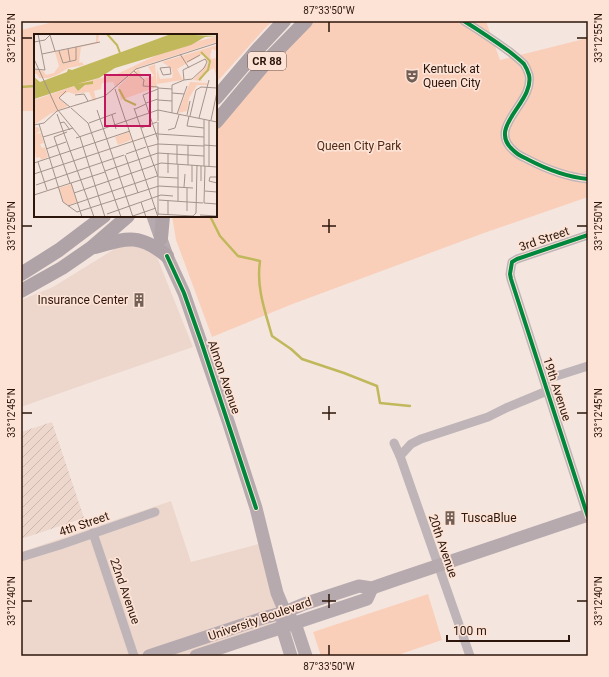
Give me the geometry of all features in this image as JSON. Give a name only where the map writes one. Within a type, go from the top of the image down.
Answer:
[{"type":"main road","points":[[217,97],[284,21]]},
{"type":"main road","name":"CR 88","points":[[217,121],[268,60],[306,21]]},
{"type":"main road","points":[[21,274],[59,250],[103,217]]},
{"type":"main road","points":[[21,291],[62,268],[91,248],[127,217]]},
{"type":"main road","name":"Almon Avenue","points":[[153,217],[167,256],[184,293],[228,421],[256,508],[278,593],[285,612],[295,623],[306,656]]},
{"type":"main road","points":[[161,238],[162,217]]},
{"type":"main road","points":[[91,248],[127,239],[137,239],[151,244],[167,256]]},
{"type":"main road","name":"University Boulevard","points":[[149,656],[285,612],[304,604],[359,586],[372,588],[588,516]]},
{"type":"main road","name":"University Boulevard","points":[[196,656],[367,599],[372,588]]},
{"type":"main road","points":[[285,612],[282,627],[291,656]]},
{"type":"street","points":[[464,21],[514,55],[524,64],[529,75],[529,85],[524,99],[509,120],[504,136],[506,142],[515,152],[549,169],[579,178],[588,179]]},
{"type":"street","name":"3rd Street","points":[[511,267],[512,262],[517,259],[588,235]]},
{"type":"street","name":"19th Avenue","points":[[511,267],[511,279],[588,516]]},
{"type":"street","points":[[544,380],[588,366]]},
{"type":"street","points":[[400,456],[410,444],[488,417],[547,391]]},
{"type":"street","name":"20th Avenue","points":[[394,443],[400,456],[470,656]]},
{"type":"street","name":"4th Street","points":[[21,557],[155,512]]},
{"type":"street","name":"22nd Avenue","points":[[93,533],[134,656]]},
{"type":"shaded area","points":[[135,244],[155,252],[193,347],[21,407],[21,300],[53,287],[116,248]]},
{"type":"shaded area","points":[[52,422],[84,518],[21,539],[21,432]]},
{"type":"shaded area","points":[[171,501],[191,562],[270,541],[294,632],[203,656],[21,656],[21,552]]},
{"type":"green space","points":[[57,21],[273,21],[217,82],[217,34],[34,34],[34,111],[21,111],[21,30]]},
{"type":"green space","name":"Queen City Park","points":[[306,21],[486,21],[500,60],[588,38],[588,197],[484,233],[290,305],[212,337],[176,240],[172,217],[217,217],[217,121]]},
{"type":"green space","points":[[428,594],[442,640],[395,656],[321,656],[313,632]]},
{"type":"waterway","points":[[21,87],[34,86]]},
{"type":"waterway","points":[[210,217],[220,236],[238,256],[260,261],[260,290],[272,336],[291,349],[302,359],[377,386],[380,403],[410,406]]},
{"type":"cycle path","points":[[464,21],[516,56],[524,64],[529,74],[529,85],[525,95],[513,114],[505,133],[507,142],[514,151],[522,157],[557,172],[588,179]]},
{"type":"cycle path","points":[[588,235],[517,259],[512,262],[510,274],[588,517]]},
{"type":"cycle path","points":[[167,256],[184,293],[256,508]]},
{"type":"place","name":"Kentuck at Queen City","points":[[412,76]]},
{"type":"place","name":"Insurance Center","points":[[139,300]]},
{"type":"place","name":"TuscaBlue","points":[[450,518]]}]
